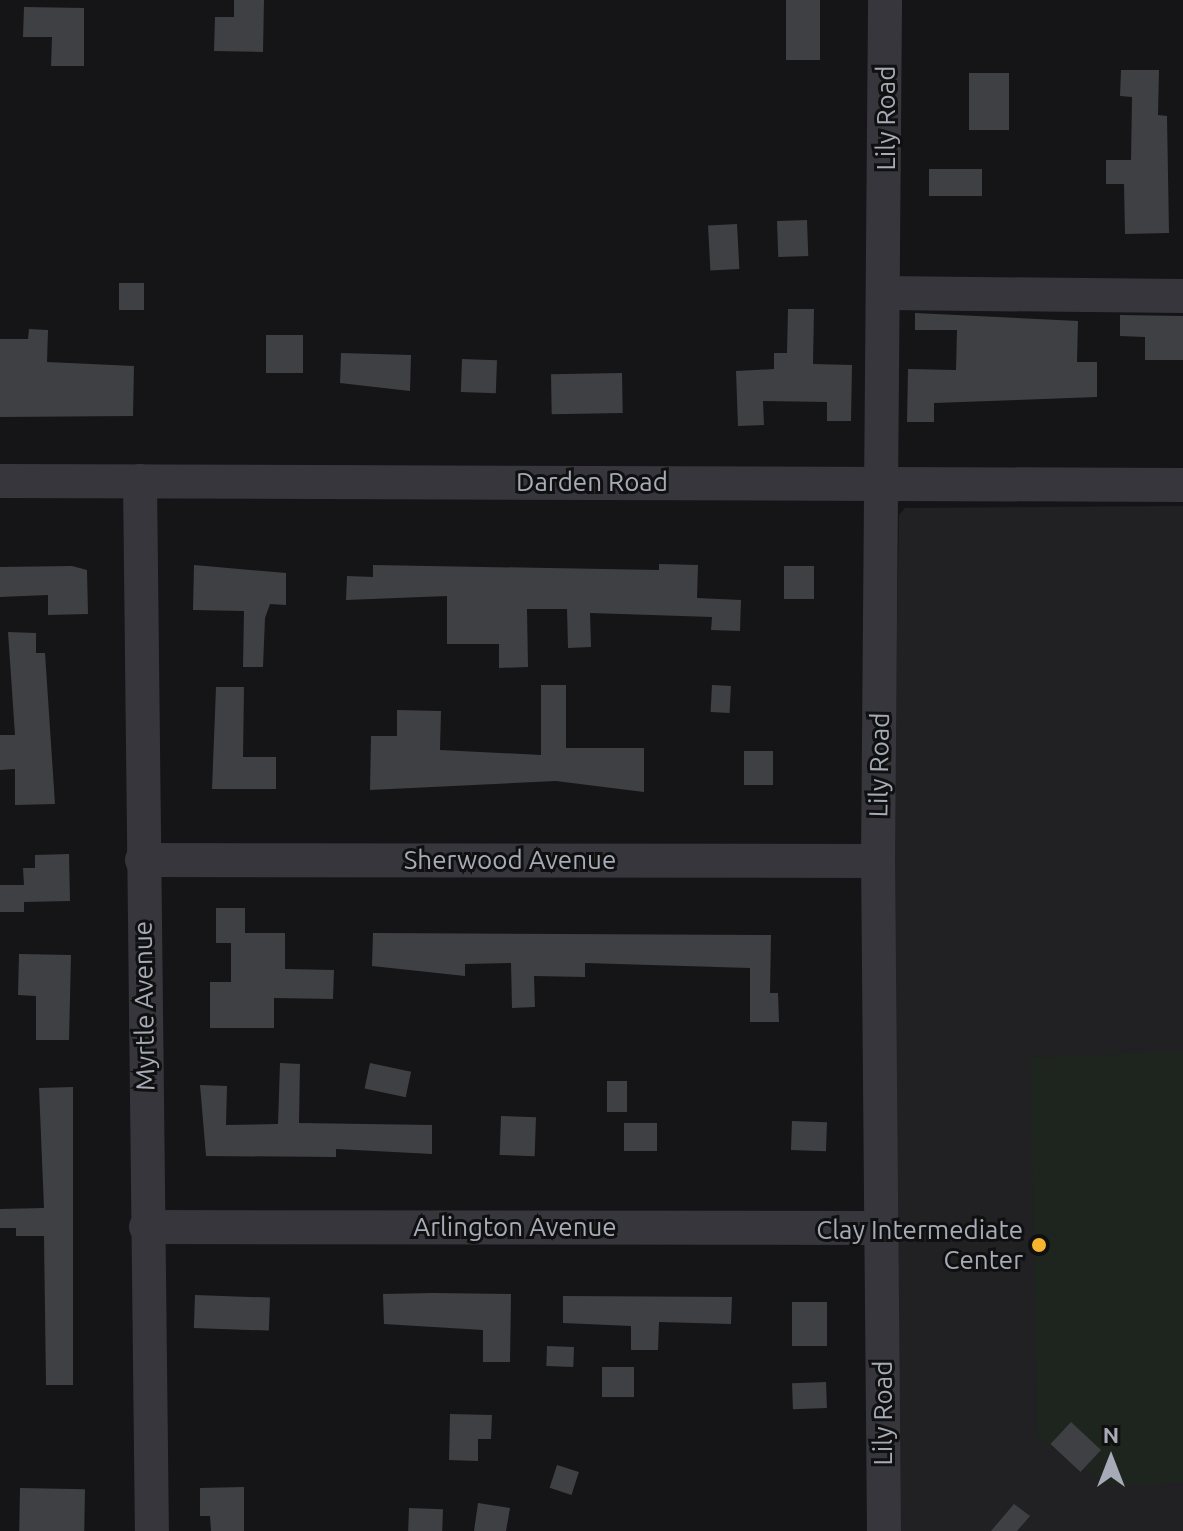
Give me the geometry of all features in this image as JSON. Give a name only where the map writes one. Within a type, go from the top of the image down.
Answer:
[{"type":"street","name":"Lily Road","points":[[884,1531],[878,861],[886,293],[885,0]]},
{"type":"street","points":[[886,293],[1183,296]]},
{"type":"street","name":"Darden Road","points":[[0,481],[1183,485]]},
{"type":"street","name":"Myrtle Avenue","points":[[140,481],[146,1227],[152,1531]]},
{"type":"street","name":"Sherwood Avenue","points":[[142,860],[878,861]]},
{"type":"street","name":"Arlington Avenue","points":[[146,1227],[883,1228]]},
{"type":"shaded area","name":"Clay Intermediate Center","points":[[1183,506],[1183,1531],[900,1531],[891,959],[899,515],[905,508]]},
{"type":"shaded area","points":[[1183,1051],[1183,1482],[1111,1486],[1038,1438],[1030,1058]]},
{"type":"building","points":[[234,0],[264,0],[263,52],[214,51],[215,17],[234,17]]},
{"type":"building","points":[[786,0],[820,0],[820,60],[786,60]]},
{"type":"building","points":[[24,7],[84,8],[84,66],[51,66],[52,37],[23,37]]},
{"type":"building","points":[[1121,70],[1159,70],[1158,115],[1167,116],[1169,233],[1125,234],[1124,184],[1106,184],[1106,160],[1131,160],[1132,97],[1120,96]]},
{"type":"building","points":[[969,73],[1009,73],[1009,130],[969,130]]},
{"type":"building","points":[[929,169],[982,169],[982,196],[929,196]]},
{"type":"building","points":[[807,220],[808,256],[778,257],[777,221]]},
{"type":"building","points":[[737,224],[739,269],[710,270],[708,226]]},
{"type":"building","points":[[119,283],[144,283],[144,310],[119,310]]},
{"type":"building","points":[[788,309],[814,309],[813,364],[852,365],[851,421],[827,421],[827,402],[763,401],[764,425],[738,426],[736,371],[774,369],[774,353],[787,353]]},
{"type":"building","points":[[915,313],[1078,321],[1077,362],[1097,362],[1097,397],[934,403],[934,422],[907,422],[908,369],[956,370],[957,330],[915,330]]},
{"type":"building","points":[[1120,315],[1183,316],[1183,360],[1145,360],[1145,337],[1120,336]]},
{"type":"building","points":[[29,329],[48,330],[47,362],[134,366],[133,416],[0,417],[0,339],[28,339]]},
{"type":"building","points":[[266,335],[303,335],[303,373],[266,373]]},
{"type":"building","points":[[341,353],[411,355],[410,391],[340,383]]},
{"type":"building","points":[[462,359],[497,360],[496,393],[461,392]]},
{"type":"building","points":[[622,373],[623,413],[552,414],[551,374]]},
{"type":"building","points":[[659,564],[698,565],[697,598],[741,600],[740,631],[711,630],[712,617],[590,613],[591,647],[568,648],[567,609],[527,609],[528,667],[499,668],[499,644],[447,644],[447,596],[346,600],[347,576],[373,577],[373,565],[659,570]]},
{"type":"building","points":[[194,565],[286,573],[286,605],[270,604],[265,618],[263,667],[243,667],[244,611],[193,610]]},
{"type":"building","points":[[72,566],[87,570],[88,614],[48,615],[48,595],[0,597],[0,567]]},
{"type":"building","points":[[784,566],[814,566],[814,599],[784,599]]},
{"type":"building","points":[[8,632],[36,633],[36,653],[45,653],[55,804],[15,805],[15,769],[0,770],[0,735],[15,735]]},
{"type":"building","points":[[541,685],[566,685],[566,748],[644,748],[644,792],[556,781],[370,790],[371,736],[397,736],[397,710],[441,711],[440,750],[541,755]]},
{"type":"building","points":[[712,685],[731,686],[730,713],[711,712]]},
{"type":"building","points":[[216,687],[244,687],[243,757],[276,757],[276,789],[212,789]]},
{"type":"building","points":[[744,751],[773,751],[773,785],[744,785]]},
{"type":"building","points":[[69,854],[70,901],[24,902],[24,912],[0,912],[0,885],[24,885],[23,868],[35,868],[35,855]]},
{"type":"building","points":[[216,908],[245,908],[245,933],[285,933],[285,969],[334,970],[333,999],[274,998],[274,1028],[210,1028],[210,982],[231,982],[231,943],[216,943]]},
{"type":"building","points":[[373,933],[771,935],[770,993],[778,993],[779,1022],[750,1022],[750,968],[585,963],[585,977],[534,976],[535,1007],[512,1008],[511,963],[465,964],[465,976],[372,966]]},
{"type":"building","points":[[19,954],[71,955],[69,1040],[36,1040],[36,996],[18,995]]},
{"type":"building","points":[[280,1063],[300,1064],[299,1123],[432,1125],[432,1154],[336,1149],[336,1157],[206,1156],[200,1085],[227,1086],[226,1125],[278,1124]]},
{"type":"building","points":[[370,1063],[411,1072],[406,1097],[365,1088]]},
{"type":"building","points":[[607,1081],[627,1081],[627,1112],[607,1112]]},
{"type":"building","points":[[73,1087],[73,1385],[46,1385],[44,1236],[16,1236],[16,1228],[0,1228],[0,1209],[44,1208],[39,1088]]},
{"type":"building","points":[[501,1116],[536,1117],[535,1156],[500,1155]]},
{"type":"building","points":[[792,1121],[827,1122],[826,1151],[791,1150]]},
{"type":"building","points":[[624,1123],[657,1123],[657,1151],[624,1151]]},
{"type":"building","points":[[383,1294],[511,1294],[510,1362],[483,1362],[483,1330],[384,1324]]},
{"type":"building","points":[[195,1295],[270,1298],[269,1331],[194,1328]]},
{"type":"building","points":[[563,1296],[732,1297],[731,1324],[659,1322],[658,1350],[631,1350],[631,1326],[563,1323]]},
{"type":"building","points":[[792,1302],[827,1302],[827,1346],[792,1346]]},
{"type":"building","points":[[547,1346],[574,1347],[573,1367],[546,1366]]},
{"type":"building","points":[[602,1367],[634,1367],[634,1397],[602,1397]]},
{"type":"building","points":[[826,1382],[827,1408],[793,1409],[792,1383]]},
{"type":"building","points":[[450,1414],[492,1415],[491,1439],[478,1439],[478,1461],[449,1460]]},
{"type":"building","points":[[1071,1422],[1101,1450],[1081,1472],[1051,1444]]},
{"type":"building","points":[[557,1465],[579,1472],[571,1495],[550,1488]]},
{"type":"building","points":[[244,1487],[244,1531],[211,1531],[210,1516],[200,1516],[200,1488]]},
{"type":"building","points":[[20,1488],[85,1489],[84,1531],[19,1531]]},
{"type":"building","points":[[478,1503],[510,1508],[506,1531],[474,1531]]},
{"type":"building","points":[[1014,1504],[1030,1516],[1017,1531],[991,1531]]},
{"type":"building","points":[[409,1508],[443,1509],[442,1531],[408,1531]]},
{"type":"place","name":"Clay Intermediate Center","points":[[1039,1245]]}]
